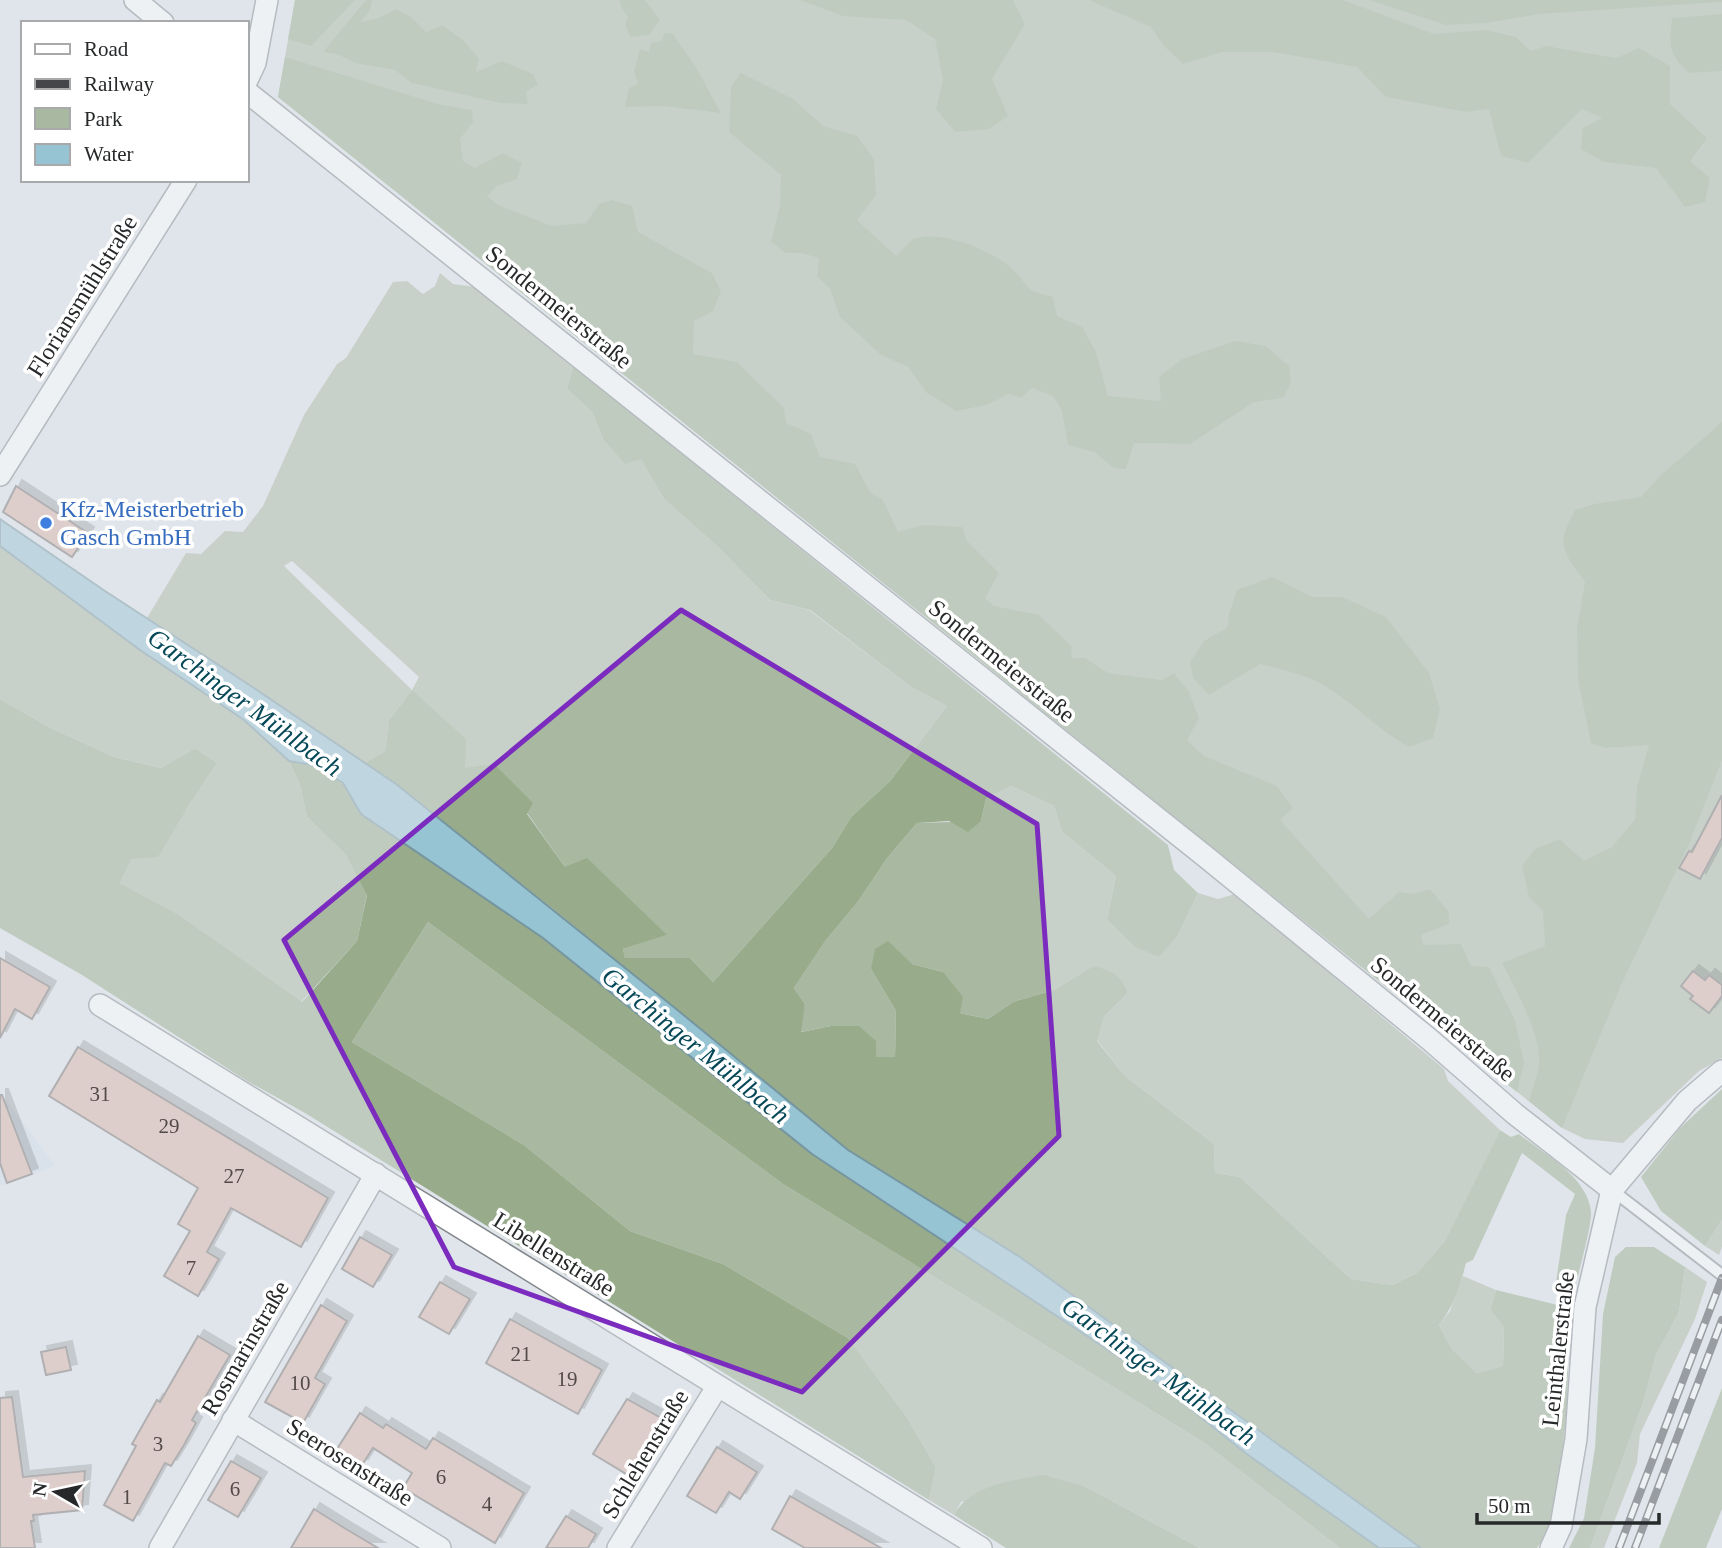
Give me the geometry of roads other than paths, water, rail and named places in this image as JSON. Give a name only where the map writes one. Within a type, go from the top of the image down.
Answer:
[{"type":"street","points":[[135,0],[161,21]]},
{"type":"street","points":[[248,78],[255,63],[267,0]]},
{"type":"street","name":"Sondermeierstraße","points":[[248,93],[1206,857],[1429,1039],[1515,1114],[1612,1190]]},
{"type":"street","name":"Floriansmühlstraße","points":[[0,475],[185,182]]},
{"type":"street","name":"Libellenstraße","points":[[100,1005],[376,1174],[968,1545]]},
{"type":"street","name":"Leinthalerstraße","points":[[1551,1548],[1561,1526],[1576,1438],[1585,1307],[1612,1190],[1687,1101],[1722,1072]]},
{"type":"street","name":"Rosmarinstraße","points":[[160,1548],[376,1174]]},
{"type":"street","name":"Schlehenstraße","points":[[618,1548],[717,1387]]},
{"type":"street","name":"Seerosenstraße","points":[[233,1420],[440,1548]]},
{"type":"lane","name":"Sondermeierstraße","points":[[1612,1190],[1722,1275]]},
{"type":"water","name":"Garchinger Mühlbach","points":[[0,519],[396,784],[848,1150],[1020,1257],[1421,1548],[1379,1548],[1244,1452],[1161,1385],[812,1154],[543,938],[361,814],[343,783],[312,765],[289,761],[244,720],[140,650],[0,546]]},
{"type":"railway","points":[[1619,1548],[1722,1278]]},
{"type":"railway","points":[[1635,1548],[1722,1320]]},
{"type":"place","name":"Kfz-Meisterbetrieb Gasch GmbH","points":[[46,523]]}]
